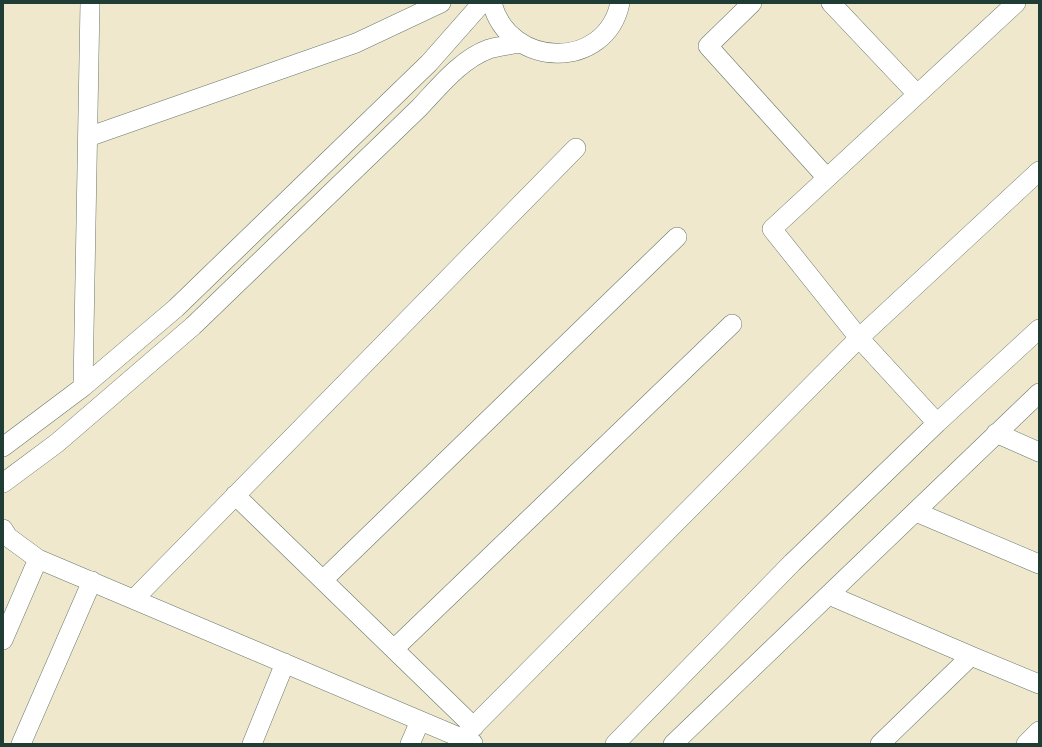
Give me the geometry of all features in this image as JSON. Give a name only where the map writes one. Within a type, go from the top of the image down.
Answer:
[{"type":"street","points":[[83,387],[90,3]]},
{"type":"street","points":[[88,137],[356,43],[441,3]]},
{"type":"street","points":[[3,447],[83,387],[182,302],[429,63],[482,3]]},
{"type":"street","points":[[492,3],[495,14],[505,30],[520,43],[538,52],[557,54],[577,51],[595,42],[609,28],[618,11],[620,3]]},
{"type":"street","points":[[752,3],[708,46],[827,178]]},
{"type":"street","points":[[830,3],[917,94]]},
{"type":"street","points":[[937,422],[859,338],[772,229],[917,94],[1009,5]]},
{"type":"street","points":[[3,483],[57,443],[193,326],[419,108],[449,76],[466,62],[489,49],[520,43]]},
{"type":"street","points":[[134,598],[576,148]]},
{"type":"street","points":[[470,736],[859,338],[1039,171]]},
{"type":"street","points":[[323,580],[677,237]]},
{"type":"street","points":[[394,649],[732,324]]},
{"type":"street","points":[[615,744],[792,563],[937,422],[1039,329]]},
{"type":"street","points":[[673,744],[1039,393]]},
{"type":"street","points":[[996,433],[1039,452]]},
{"type":"street","points":[[235,495],[394,649],[470,736]]},
{"type":"street","points":[[916,512],[1039,564]]},
{"type":"street","points":[[3,529],[8,537],[38,559],[134,598],[420,721],[470,736]]},
{"type":"street","points":[[3,640],[38,559]]},
{"type":"street","points":[[21,744],[92,581]]},
{"type":"street","points":[[829,594],[1039,684]]},
{"type":"street","points":[[880,744],[971,656]]},
{"type":"street","points":[[252,744],[285,664]]},
{"type":"street","points":[[410,744],[420,721]]},
{"type":"street","points":[[1026,744],[1039,731]]}]
